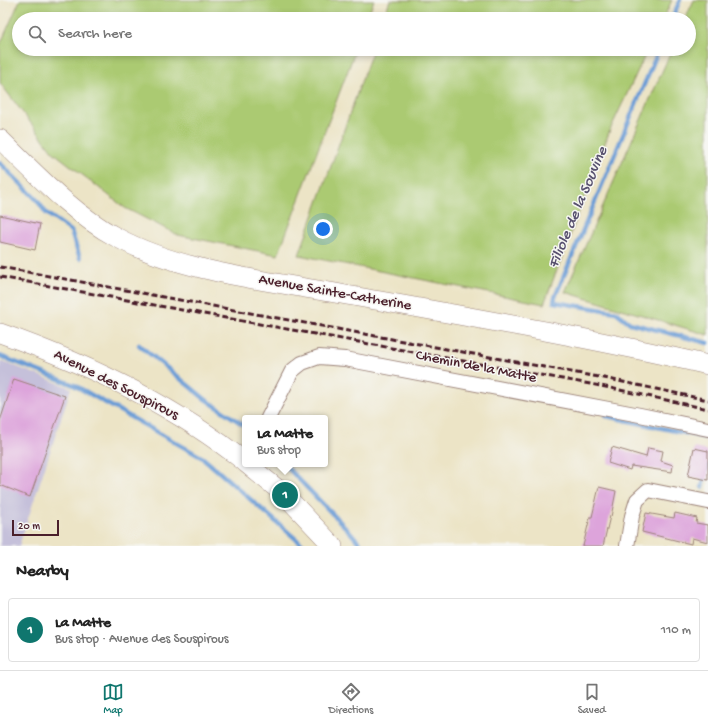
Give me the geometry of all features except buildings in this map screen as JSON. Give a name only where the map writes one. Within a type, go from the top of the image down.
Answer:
[{"type":"main road","name":"Avenue Sainte-Catherine","points":[[0,139],[50,187],[85,216],[116,237],[153,253],[192,266],[464,316],[659,354],[708,366]]},
{"type":"main road","name":"Avenue des Souspirous","points":[[0,333],[59,356],[153,401],[242,458]]},
{"type":"main road","name":"Avenue des Souspirous","points":[[253,467],[285,494],[333,546]]},
{"type":"street","name":"Chemin de la Matte","points":[[270,415],[292,371],[302,363],[319,357],[345,359],[708,428]]},
{"type":"street","points":[[627,546],[632,516],[637,500],[648,490],[708,502]]},
{"type":"shaded area","points":[[0,361],[71,388],[19,546],[0,546]]},
{"type":"green space","points":[[20,0],[374,0],[370,12],[15,12]]},
{"type":"green space","points":[[390,0],[672,0],[666,12],[386,12]]},
{"type":"green space","points":[[694,0],[708,0],[708,335],[565,292],[669,56],[696,56],[696,12],[688,12]]},
{"type":"green space","points":[[12,18],[12,56],[353,56],[278,255],[178,235],[125,208],[53,152],[0,83],[0,45]]},
{"type":"green space","points":[[370,56],[645,56],[610,130],[544,304],[299,255]]},
{"type":"waterway","name":"Filiole de la Souvine","points":[[675,12],[680,0]]},
{"type":"waterway","name":"Filiole de la Souvine","points":[[656,56],[554,302],[616,312],[630,323],[708,343]]},
{"type":"waterway","points":[[0,163],[37,200],[46,213],[71,231],[80,258]]},
{"type":"waterway","points":[[139,345],[205,399],[242,424]]},
{"type":"waterway","points":[[0,356],[74,385],[203,458],[304,546]]},
{"type":"waterway","name":"Filiole de la Souvine","points":[[606,416],[708,438]]},
{"type":"waterway","name":"Filiole de la Souvine","points":[[702,487],[708,465]]},
{"type":"waterway","points":[[287,467],[362,546]]},
{"type":"railway","points":[[0,267],[604,378],[708,400]]},
{"type":"railway","points":[[0,277],[601,386],[708,409]]},
{"type":"place","name":"La Matte","points":[[285,495]]}]
